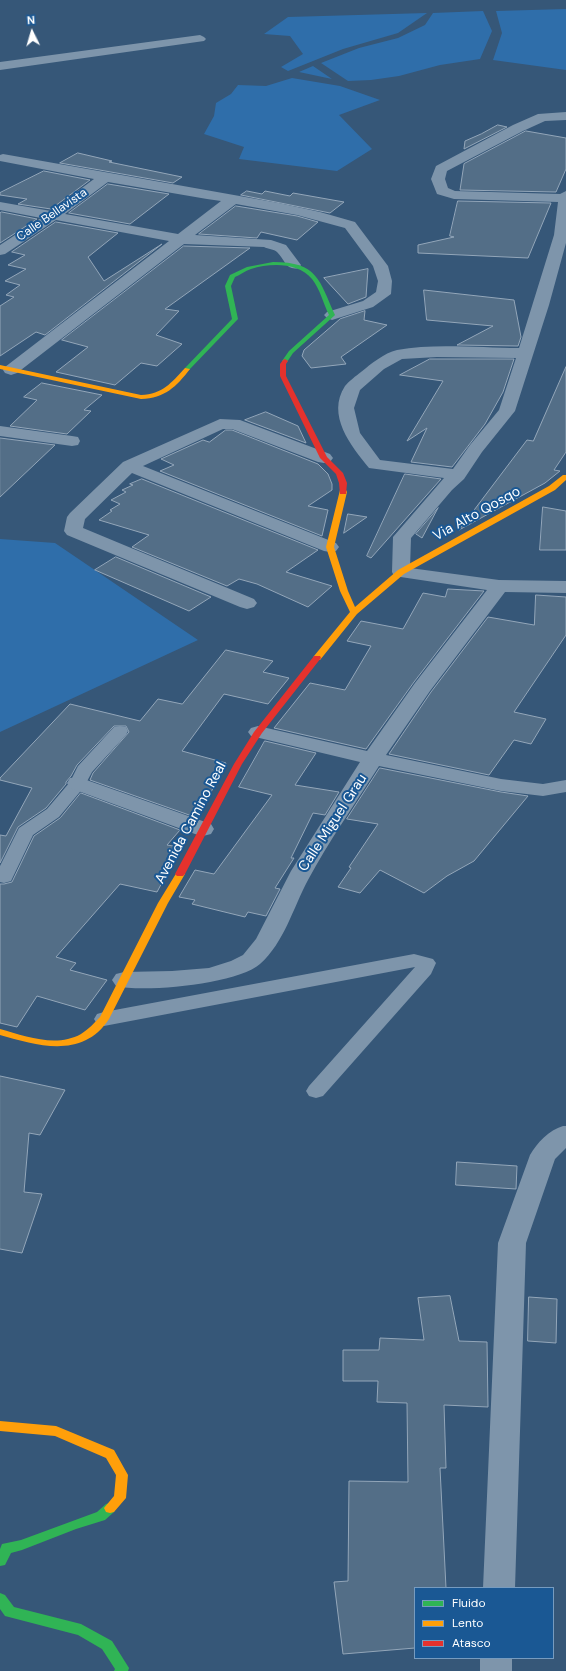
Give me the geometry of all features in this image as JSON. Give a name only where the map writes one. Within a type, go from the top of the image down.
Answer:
[{"type":"street","points":[[0,66],[200,39]]},
{"type":"street","points":[[566,116],[543,117],[518,128],[441,169],[438,180],[442,191],[454,195],[565,196],[560,235],[541,305],[524,353],[507,411],[476,449],[458,475],[446,486],[402,537],[401,572],[499,586],[566,587]]},
{"type":"street","points":[[3,158],[104,178],[308,213],[350,225],[365,244],[379,263],[385,281],[383,294],[368,304],[332,315],[291,352],[283,364],[283,376],[324,458],[338,473],[343,483],[343,493],[330,547],[344,591],[354,612]]},
{"type":"street","name":"Calle Bellavista","points":[[0,251],[54,216],[104,178]]},
{"type":"street","points":[[5,369],[233,199]]},
{"type":"street","points":[[0,206],[179,239],[266,243],[281,248],[294,266]]},
{"type":"street","points":[[5,369],[141,397],[152,397],[164,393],[235,319],[228,286],[232,276],[248,268],[265,265],[294,266],[313,276],[332,315]]},
{"type":"street","points":[[458,475],[375,464],[352,433],[346,408],[352,388],[378,366],[398,355],[437,352],[524,353]]},
{"type":"street","points":[[247,603],[73,531],[76,517],[129,466],[152,454],[220,424],[234,424],[324,458]]},
{"type":"street","points":[[1,431],[72,441]]},
{"type":"street","points":[[129,466],[330,547]]},
{"type":"street","name":"Via Alto Qosqo","points":[[401,572],[552,488],[566,477]]},
{"type":"street","name":"Avenida Camino Real","points":[[0,1032],[31,1041],[54,1043],[74,1042],[94,1030],[104,1019],[203,829],[238,764],[258,732],[354,612],[401,572]]},
{"type":"street","name":"Calle Miguel Grau","points":[[124,980],[187,977],[217,973],[237,968],[251,960],[266,941],[300,874],[413,700],[492,598],[499,586]]},
{"type":"street","points":[[258,732],[374,759],[501,785],[543,790],[566,786]]},
{"type":"street","points":[[78,783],[203,829]]},
{"type":"street","points":[[499,1587],[512,1243],[543,1155],[563,1135],[566,1135]]},
{"type":"street","points":[[0,1561],[7,1548],[22,1545],[73,1525],[101,1516],[120,1498],[122,1475],[110,1454],[56,1431],[1,1428]]},
{"type":"street","points":[[0,1599],[10,1612],[81,1630],[107,1645],[122,1668],[121,1671]]},
{"type":"street","points":[[496,1659],[496,1671]]},
{"type":"lane","points":[[4,877],[26,832],[53,813],[78,783],[84,770],[120,731]]},
{"type":"lane","points":[[104,1019],[414,960],[426,963],[424,970],[316,1091]]},
{"type":"shaded area","points":[[566,9],[566,70],[493,60],[502,33],[496,11]]},
{"type":"shaded area","points":[[483,11],[492,31],[480,59],[440,65],[399,76],[371,80],[348,81],[321,63],[359,48],[398,38],[425,25],[433,13]]},
{"type":"shaded area","points":[[427,13],[398,33],[343,49],[288,71],[281,67],[303,54],[290,36],[264,34],[288,17]]},
{"type":"shaded area","points":[[313,66],[332,79],[299,72]]},
{"type":"shaded area","points":[[292,78],[340,86],[380,100],[339,115],[372,149],[337,171],[239,159],[244,147],[204,134],[214,116],[216,103],[231,94],[238,85],[266,86]]},
{"type":"shaded area","points":[[0,539],[55,543],[198,640],[0,732]]},
{"type":"building","points":[[498,125],[507,127],[464,149],[465,141]]},
{"type":"building","points":[[526,131],[566,138],[566,169],[556,192],[460,190],[464,164]]},
{"type":"building","points":[[78,153],[112,161],[109,162],[182,177],[173,183],[60,163]]},
{"type":"building","points":[[44,171],[90,180],[51,209],[18,204],[27,199],[0,195],[0,193]]},
{"type":"building","points":[[108,184],[169,194],[130,224],[69,213]]},
{"type":"building","points":[[247,191],[262,194],[265,191],[290,196],[293,193],[344,202],[330,213],[241,195]]},
{"type":"building","points":[[458,201],[551,203],[528,258],[418,253],[418,245],[454,237],[450,236]]},
{"type":"building","points":[[236,206],[297,216],[318,222],[297,240],[261,232],[257,238],[199,234]]},
{"type":"building","points":[[2,212],[37,219],[0,243],[0,213]]},
{"type":"building","points":[[56,222],[118,233],[88,257],[104,281],[162,244],[45,335],[36,332],[0,356],[0,306],[14,297],[6,295],[20,285],[5,281],[26,269],[8,265],[25,255],[12,252]]},
{"type":"building","points":[[184,246],[250,248],[165,309],[179,311],[156,335],[182,344],[157,366],[141,363],[115,385],[56,372],[88,347],[62,340]]},
{"type":"building","points":[[368,269],[366,297],[348,304],[324,278]]},
{"type":"building","points":[[424,290],[514,300],[521,337],[518,346],[457,345],[493,326],[427,320]]},
{"type":"building","points":[[365,311],[364,320],[387,325],[341,357],[346,364],[311,368],[302,356],[304,350],[340,319]]},
{"type":"building","points":[[430,359],[514,359],[503,392],[485,424],[452,467],[411,462],[427,428],[407,441],[443,381],[400,375]]},
{"type":"building","points":[[566,367],[566,452],[554,470],[560,471],[545,483],[459,530],[527,440],[533,441]]},
{"type":"building","points":[[42,383],[102,395],[84,410],[91,411],[67,434],[10,426],[37,400],[24,397]]},
{"type":"building","points":[[266,412],[298,426],[306,443],[245,420]]},
{"type":"building","points":[[226,430],[232,430],[318,464],[328,474],[332,484],[332,490],[308,506],[328,510],[322,536],[160,471],[174,465],[161,459],[203,440],[209,442]]},
{"type":"building","points":[[0,438],[55,445],[0,497]]},
{"type":"building","points":[[405,474],[441,479],[371,558],[367,556]]},
{"type":"building","points":[[142,479],[318,550],[286,572],[332,586],[308,607],[257,584],[239,579],[227,586],[132,547],[149,535],[99,520],[112,511],[110,510],[120,504],[111,500],[126,492],[122,490],[133,485],[130,484]]},
{"type":"building","points":[[543,507],[566,511],[566,550],[540,550]]},
{"type":"building","points":[[438,508],[422,538],[416,534]]},
{"type":"building","points":[[348,514],[367,517],[344,533]]},
{"type":"building","points":[[116,557],[211,597],[189,611],[95,570]]},
{"type":"building","points":[[448,589],[484,591],[414,682],[366,749],[274,728],[310,683],[345,690],[371,646],[347,641],[361,621],[403,629],[423,593],[445,597]]},
{"type":"building","points":[[536,595],[566,597],[566,635],[514,712],[546,719],[531,744],[514,740],[489,775],[389,754],[431,692],[488,617],[534,625]]},
{"type":"building","points":[[226,650],[273,661],[263,672],[289,678],[268,704],[224,694],[182,751],[226,763],[209,796],[192,816],[90,780],[93,773],[129,732],[126,726],[114,726],[77,765],[66,784],[46,808],[18,827],[0,863],[0,835],[6,836],[32,788],[0,780],[0,778],[70,704],[140,721],[158,699],[182,704]]},
{"type":"building","points":[[265,741],[316,753],[295,785],[339,792],[325,815],[313,813],[291,858],[294,858],[275,888],[280,889],[266,916],[248,912],[245,917],[192,904],[195,900],[179,897],[195,870],[214,874],[272,795],[239,787]]},
{"type":"building","points":[[380,768],[528,796],[474,861],[447,876],[424,893],[380,870],[360,893],[338,887],[351,868],[349,867],[378,824],[347,819]]},
{"type":"building","points":[[81,793],[180,830],[167,845],[179,847],[157,892],[120,884],[56,957],[76,963],[70,970],[107,980],[85,1010],[37,996],[17,1027],[0,1023],[0,884],[12,882],[34,836],[60,818]]},
{"type":"building","points":[[0,1076],[65,1090],[40,1135],[29,1133],[24,1192],[42,1194],[22,1253],[0,1249]]},
{"type":"building","points":[[457,1162],[517,1166],[516,1189],[456,1185]]},
{"type":"building","points":[[450,1296],[459,1341],[487,1342],[488,1407],[444,1405],[446,1468],[440,1468],[446,1587],[414,1587],[414,1648],[343,1654],[334,1582],[348,1581],[349,1481],[408,1482],[407,1403],[377,1402],[378,1381],[343,1381],[343,1350],[379,1350],[380,1338],[424,1340],[418,1298]]},
{"type":"building","points":[[529,1297],[557,1299],[556,1343],[528,1341]]},
{"type":"traffic: fast","points":[[187,369],[235,319],[228,286],[232,276],[249,268],[265,264],[291,265],[300,267],[307,271],[316,280],[332,315],[291,352],[285,361]]},
{"type":"traffic: fast","points":[[0,1561],[7,1548],[22,1545],[73,1525],[101,1516],[110,1508]]},
{"type":"traffic: fast","points":[[0,1599],[10,1612],[81,1630],[107,1645],[122,1668],[121,1671]]},
{"type":"traffic: slow","points":[[0,367],[141,397],[162,393],[187,369]]},
{"type":"traffic: slow","points":[[317,658],[354,612],[401,572],[552,488],[566,477]]},
{"type":"traffic: slow","points":[[343,492],[330,547],[344,591],[354,612]]},
{"type":"traffic: slow","points":[[0,1032],[42,1042],[63,1043],[83,1037],[91,1031],[104,1019],[163,903],[180,874]]},
{"type":"traffic: slow","points":[[0,1426],[56,1431],[110,1454],[122,1475],[120,1498],[110,1508]]},
{"type":"traffic: jam","points":[[285,361],[283,364],[283,376],[324,458],[339,473],[343,483],[343,492]]},
{"type":"traffic: jam","points":[[180,874],[238,764],[258,732],[317,658]]}]
